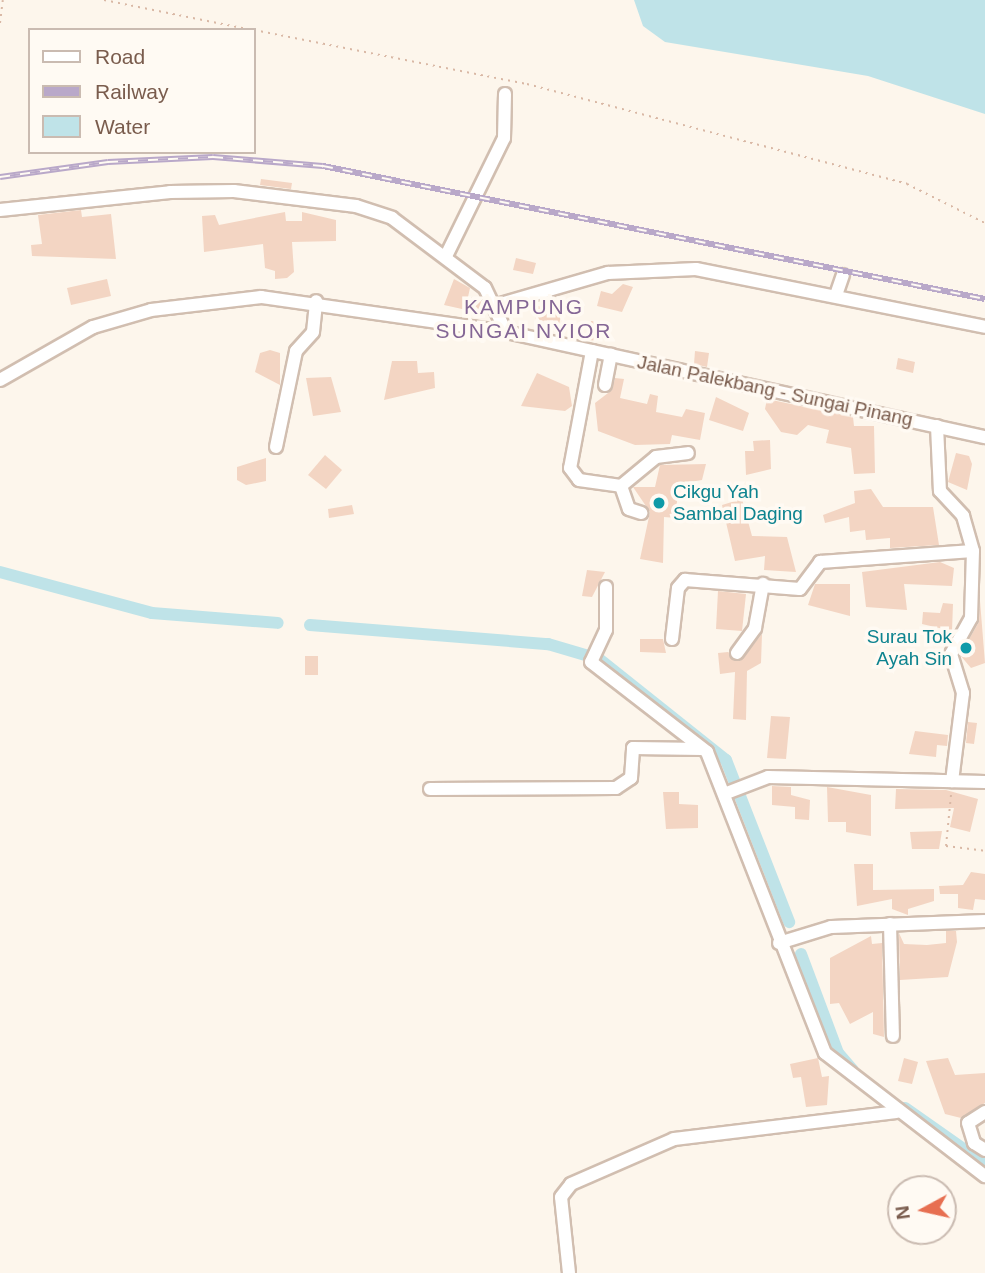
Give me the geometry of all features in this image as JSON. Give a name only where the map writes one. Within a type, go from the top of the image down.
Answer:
[{"type":"street","points":[[446,256],[504,138],[505,94]]},
{"type":"street","points":[[0,210],[146,193],[276,196],[383,212],[446,256],[497,305],[506,332]]},
{"type":"street","points":[[497,305],[582,278],[659,268],[836,295],[985,327]]},
{"type":"street","points":[[836,295],[843,275]]},
{"type":"street","name":"Jalan Palekbang - Sungai Pinang","points":[[0,380],[60,342],[151,310],[234,298],[316,301],[506,332],[985,437]]},
{"type":"street","points":[[276,447],[296,351],[313,332],[316,301]]},
{"type":"street","points":[[592,351],[570,468],[579,480],[621,486],[656,457],[688,453]]},
{"type":"street","points":[[605,385],[611,355]]},
{"type":"street","points":[[937,426],[940,491],[963,516],[979,579],[969,627],[950,654],[963,693],[952,781]]},
{"type":"street","points":[[621,486],[629,509],[641,513]]},
{"type":"street","points":[[672,639],[678,587],[685,580],[804,588],[820,562],[973,551]]},
{"type":"street","points":[[737,653],[755,628],[763,584]]},
{"type":"street","points":[[606,587],[606,631],[594,656],[702,748],[731,791],[825,1053],[896,1112],[985,1176]]},
{"type":"street","points":[[430,789],[616,788],[631,778],[633,748],[702,748]]},
{"type":"street","points":[[731,791],[753,778],[985,782]]},
{"type":"street","points":[[783,942],[815,930],[985,921]]},
{"type":"street","points":[[890,924],[893,1036]]},
{"type":"street","points":[[569,1273],[561,1197],[571,1184],[674,1139],[896,1112]]},
{"type":"street","points":[[985,1112],[968,1123],[974,1143],[985,1150]]},
{"type":"path","points":[[0,23],[3,0]]},
{"type":"path","points":[[104,0],[243,28]]},
{"type":"path","points":[[256,31],[527,84],[907,184],[985,223]]},
{"type":"path","points":[[952,781],[944,843],[985,850]]},
{"type":"water","points":[[634,0],[985,0],[985,114],[868,76],[665,42],[643,26]]},
{"type":"building","points":[[261,179],[292,183],[291,189],[260,185]]},
{"type":"building","points":[[81,210],[82,217],[111,214],[116,259],[32,256],[31,245],[42,244],[38,215]]},
{"type":"building","points":[[285,212],[286,221],[302,221],[302,212],[336,220],[336,241],[292,242],[294,272],[287,278],[275,279],[275,271],[265,268],[263,244],[204,252],[202,216],[215,215],[219,225]]},
{"type":"building","points":[[516,258],[536,263],[533,274],[513,270]]},
{"type":"building","points":[[107,279],[111,296],[71,305],[67,288]]},
{"type":"building","points":[[454,279],[470,288],[468,297],[481,300],[480,313],[444,305]]},
{"type":"building","points":[[623,284],[633,287],[622,312],[597,306],[601,291],[612,294]]},
{"type":"building","points":[[538,306],[562,312],[559,324],[535,319]]},
{"type":"building","points":[[591,321],[601,322],[599,341],[589,340]]},
{"type":"building","points":[[270,350],[280,353],[280,385],[255,372],[260,353]]},
{"type":"building","points":[[695,351],[709,353],[707,367],[694,364]]},
{"type":"building","points":[[898,358],[915,362],[913,373],[896,369]]},
{"type":"building","points":[[392,361],[417,361],[418,373],[434,372],[435,388],[384,400]]},
{"type":"building","points":[[537,373],[569,387],[572,406],[565,411],[521,406]]},
{"type":"building","points":[[331,377],[341,412],[313,416],[306,378]]},
{"type":"building","points":[[615,378],[624,379],[620,398],[647,404],[650,394],[658,396],[656,412],[682,417],[686,409],[705,413],[700,440],[672,435],[670,444],[635,445],[598,431],[595,403],[612,390]]},
{"type":"building","points":[[716,397],[749,413],[743,431],[709,420]]},
{"type":"building","points":[[767,399],[853,417],[854,426],[874,426],[875,473],[854,474],[851,448],[826,443],[829,430],[808,425],[797,435],[781,432],[765,409]]},
{"type":"building","points":[[770,440],[771,469],[746,475],[745,451],[754,451],[753,441]]},
{"type":"building","points":[[956,453],[969,456],[972,464],[967,490],[948,482]]},
{"type":"building","points":[[325,455],[342,470],[326,489],[308,475]]},
{"type":"building","points":[[266,458],[266,481],[246,485],[237,480],[237,467]]},
{"type":"building","points":[[706,464],[702,480],[678,484],[676,518],[664,517],[663,563],[640,559],[650,512],[633,487],[655,487],[660,465]]},
{"type":"building","points":[[871,489],[883,507],[933,507],[939,545],[890,548],[890,538],[866,540],[865,530],[850,532],[849,517],[825,523],[823,515],[855,503],[854,491]]},
{"type":"building","points":[[742,499],[752,536],[787,537],[796,572],[764,570],[765,556],[735,561],[722,505]]},
{"type":"building","points":[[352,505],[354,514],[329,518],[328,509]]},
{"type":"building","points":[[940,562],[954,568],[952,586],[904,584],[907,610],[866,607],[862,572]]},
{"type":"building","points":[[587,570],[605,572],[592,597],[582,596]]},
{"type":"building","points":[[815,584],[850,584],[850,616],[808,605]]},
{"type":"building","points":[[718,591],[746,594],[742,631],[716,629]]},
{"type":"building","points":[[980,601],[985,663],[971,668],[960,655],[979,622]]},
{"type":"building","points":[[943,603],[953,604],[952,631],[922,624],[923,612],[940,613]]},
{"type":"building","points":[[762,634],[761,663],[747,671],[746,720],[733,719],[735,672],[720,674],[718,653],[728,652],[740,661]]},
{"type":"building","points":[[640,639],[663,639],[666,653],[640,652]]},
{"type":"building","points":[[305,656],[318,656],[318,675],[305,675]]},
{"type":"building","points":[[771,716],[790,717],[786,759],[767,758]]},
{"type":"building","points":[[968,722],[977,723],[974,744],[966,743]]},
{"type":"building","points":[[915,731],[948,735],[947,746],[937,745],[936,757],[909,754]]},
{"type":"building","points":[[772,786],[791,787],[791,795],[810,800],[809,820],[795,819],[795,807],[772,805]]},
{"type":"building","points":[[827,787],[871,795],[871,836],[846,832],[846,822],[828,822]]},
{"type":"building","points":[[896,789],[946,790],[978,799],[970,832],[950,827],[954,808],[895,809]]},
{"type":"building","points":[[663,792],[679,792],[679,804],[698,805],[698,828],[666,829]]},
{"type":"building","points":[[942,831],[939,849],[912,849],[910,832]]},
{"type":"building","points":[[854,864],[873,864],[873,890],[934,889],[934,901],[908,909],[908,915],[892,909],[892,899],[857,906]]},
{"type":"building","points":[[971,872],[985,874],[985,900],[975,899],[973,910],[958,908],[958,894],[940,894],[939,886],[963,885]]},
{"type":"building","points":[[946,931],[956,931],[957,942],[948,977],[900,980],[899,933],[904,944],[927,945],[946,943]]},
{"type":"building","points":[[871,936],[872,944],[882,943],[884,1037],[873,1034],[873,1012],[850,1024],[839,1003],[830,1004],[830,958]]},
{"type":"building","points":[[818,1058],[822,1077],[829,1076],[827,1105],[806,1107],[801,1077],[793,1078],[790,1064]]},
{"type":"building","points":[[904,1058],[918,1062],[912,1084],[898,1081]]},
{"type":"building","points":[[948,1058],[955,1075],[985,1073],[985,1103],[961,1118],[945,1114],[926,1061]]},
{"type":"waterway","points":[[0,572],[152,613],[278,623]]},
{"type":"waterway","points":[[310,625],[548,644],[599,659],[726,760],[789,922]]},
{"type":"waterway","points":[[801,954],[838,1053],[853,1070]]},
{"type":"waterway","points":[[905,1108],[985,1164]]},
{"type":"railway","points":[[0,177],[108,162],[213,157],[323,166],[985,299]]},
{"type":"place","name":"Cikgu Yah Sambal Daging","points":[[659,503]]},
{"type":"place","name":"Surau Tok Ayah Sin","points":[[966,648]]},
{"type":"district","name":"KAMPUNG SUNGAI NYIOR","points":[[524,319]]}]
